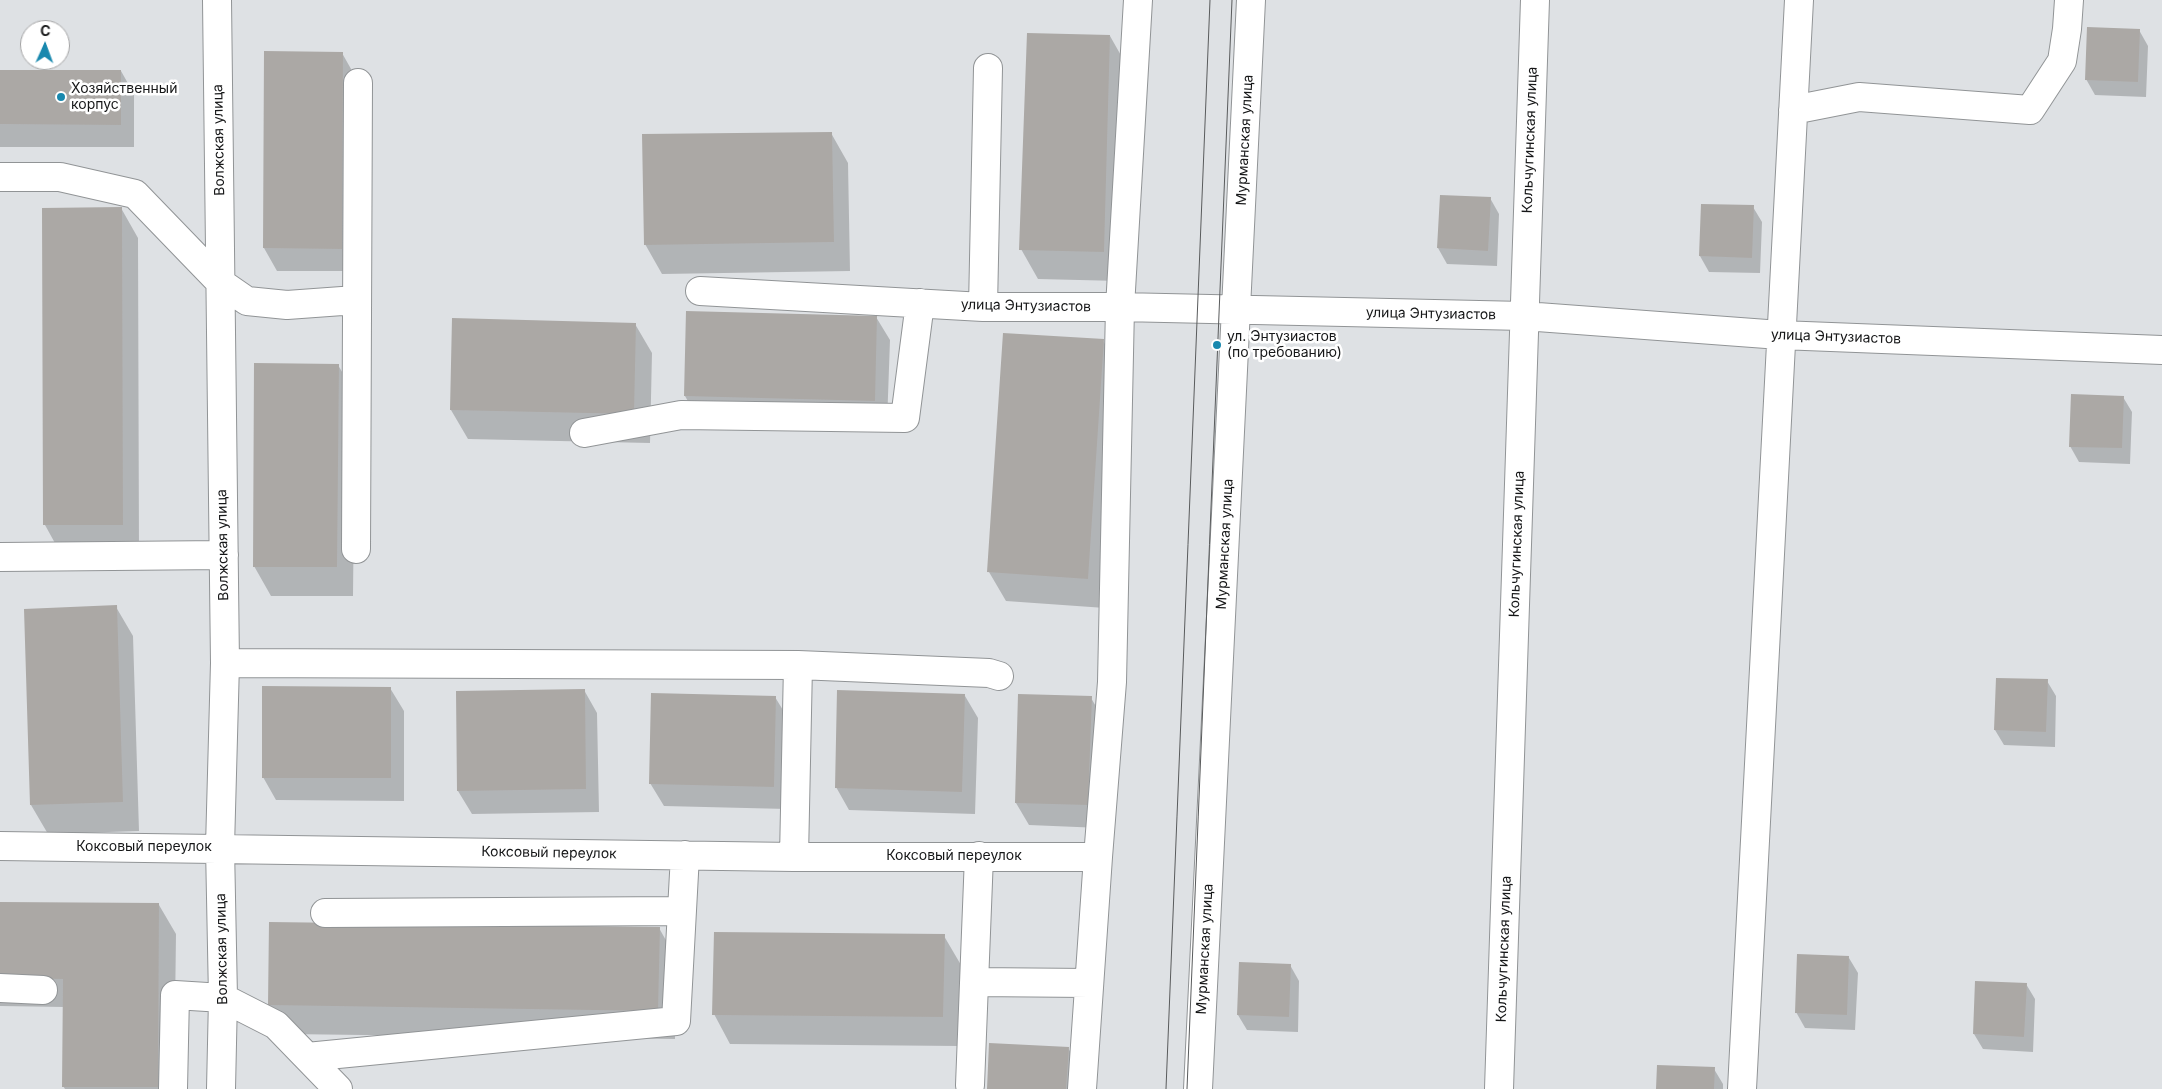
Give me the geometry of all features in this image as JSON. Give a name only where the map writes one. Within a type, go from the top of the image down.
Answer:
[{"type":"street","name":"Волжская улица","points":[[217,0],[225,663],[220,847],[223,998],[221,1089]]},
{"type":"street","points":[[1082,1089],[1112,682],[1120,307],[1138,0]]},
{"type":"street","name":"Мурманская улица","points":[[1198,1089],[1252,0]]},
{"type":"street","name":"Кольчугинская улица","points":[[1499,1089],[1535,0]]},
{"type":"street","points":[[1742,1089],[1799,0]]},
{"type":"street","points":[[1793,110],[1859,97],[2030,110],[2062,61],[2069,0]]},
{"type":"street","points":[[983,307],[988,68]]},
{"type":"street","points":[[356,549],[358,83]]},
{"type":"street","points":[[0,177],[60,177],[135,194],[220,283],[247,301],[287,305],[356,300]]},
{"type":"street","name":"улица Энтузиастов","points":[[700,291],[983,307],[1120,307],[1524,316],[1780,335],[2162,350]]},
{"type":"street","points":[[584,433],[681,415],[905,418],[920,303]]},
{"type":"street","points":[[0,557],[224,555]]},
{"type":"street","points":[[225,663],[798,665],[989,673],[999,676]]},
{"type":"street","points":[[794,857],[798,665]]},
{"type":"street","name":"Коксовый переулок","points":[[0,846],[220,847],[794,857],[1098,857]]},
{"type":"street","points":[[307,1057],[676,1021],[685,855]]},
{"type":"street","points":[[970,1085],[979,856]]},
{"type":"street","points":[[325,913],[682,911]]},
{"type":"street","points":[[974,982],[1089,983]]},
{"type":"street","points":[[0,988],[43,990]]},
{"type":"street","points":[[173,1089],[174,995],[223,998],[276,1025],[338,1089]]},
{"type":"building","points":[[2087,27],[2140,29],[2138,82],[2085,80]]},
{"type":"building","points":[[1027,33],[1110,35],[1104,252],[1019,250]]},
{"type":"building","points":[[264,51],[343,52],[342,249],[263,248]]},
{"type":"building","name":"Хозяйственный корпус","points":[[0,70],[121,70],[121,125],[0,124]]},
{"type":"building","points":[[832,132],[834,242],[644,245],[642,134]]},
{"type":"building","points":[[1440,195],[1491,197],[1488,251],[1437,248]]},
{"type":"building","points":[[1701,204],[1754,205],[1752,258],[1699,256]]},
{"type":"building","points":[[122,207],[123,525],[43,525],[42,208]]},
{"type":"building","points":[[686,311],[877,316],[875,401],[684,396]]},
{"type":"building","points":[[452,318],[636,323],[634,414],[450,410]]},
{"type":"building","points":[[1003,333],[1104,339],[1088,579],[987,572]]},
{"type":"building","points":[[254,363],[339,364],[337,567],[253,567]]},
{"type":"building","points":[[2071,394],[2124,396],[2122,448],[2069,447]]},
{"type":"building","points":[[117,605],[123,802],[30,805],[24,609]]},
{"type":"building","points":[[1996,678],[2048,679],[2046,732],[1994,730]]},
{"type":"building","points":[[262,686],[391,687],[391,778],[262,778]]},
{"type":"building","points":[[585,689],[586,789],[457,791],[456,691]]},
{"type":"building","points":[[837,690],[965,694],[962,792],[835,788]]},
{"type":"building","points":[[651,693],[776,696],[774,787],[649,784]]},
{"type":"building","points":[[1018,694],[1092,696],[1088,805],[1015,803]]},
{"type":"building","points":[[0,902],[159,903],[158,1087],[62,1087],[63,979],[0,978]]},
{"type":"building","points":[[269,922],[660,927],[658,1011],[268,1005]]},
{"type":"building","points":[[714,932],[945,934],[943,1017],[712,1015]]},
{"type":"building","points":[[1797,954],[1849,956],[1847,1015],[1795,1013]]},
{"type":"building","points":[[1239,962],[1291,964],[1289,1017],[1237,1015]]},
{"type":"building","points":[[1975,981],[2027,983],[2024,1037],[1973,1034]]},
{"type":"building","points":[[989,1043],[1069,1047],[1066,1089],[987,1089]]},
{"type":"building","points":[[1657,1065],[1715,1067],[1714,1089],[1656,1089]]},
{"type":"tram line","points":[[1166,1089],[1210,0]]},
{"type":"tram line","points":[[1187,1089],[1232,0]]},
{"type":"place","name":"Хозяйственный корпус","points":[[61,97]]},
{"type":"place","name":"ул. Энтузиастов (по требованию)","points":[[1217,345]]}]
